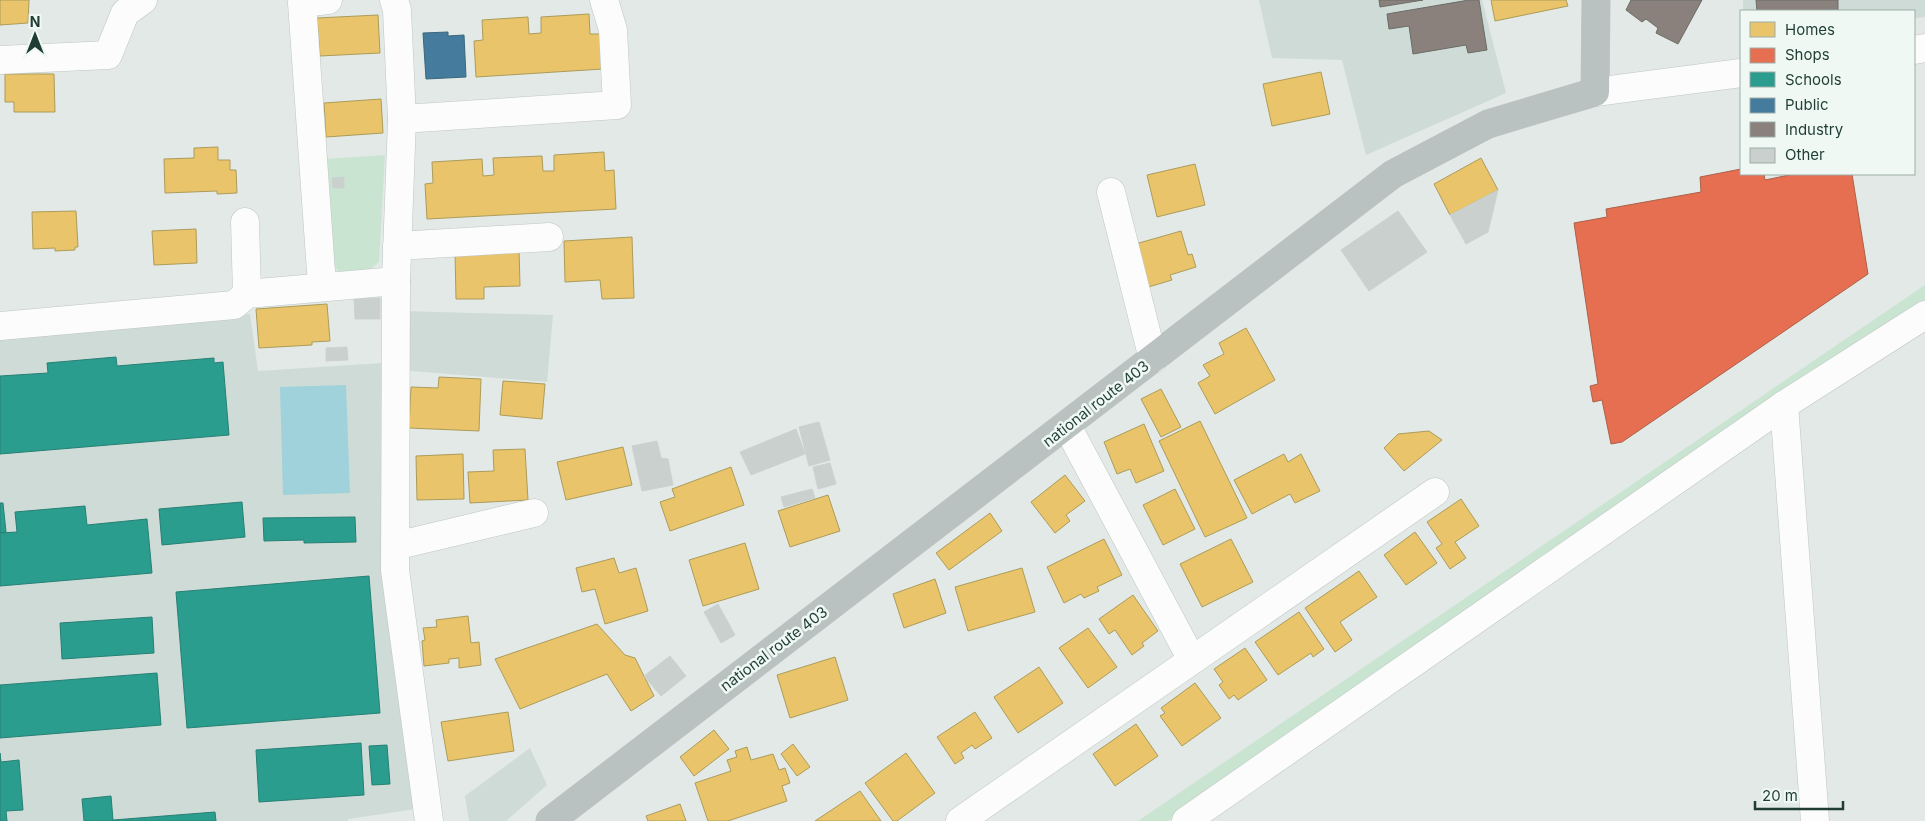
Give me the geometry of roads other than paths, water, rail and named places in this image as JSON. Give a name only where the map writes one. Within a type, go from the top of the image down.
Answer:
[{"type":"highway","points":[[1595,92],[1596,0]]},
{"type":"highway","name":"national route 403","points":[[550,821],[1393,174],[1488,124],[1595,92]]},
{"type":"street","points":[[0,60],[108,55],[125,13],[143,0]]},
{"type":"street","points":[[322,286],[302,3],[328,0]]},
{"type":"street","points":[[394,0],[397,10],[402,119],[396,280],[395,570],[429,821]]},
{"type":"street","points":[[402,119],[617,105],[613,30],[604,0]]},
{"type":"street","points":[[1595,92],[1740,73]]},
{"type":"street","points":[[1111,192],[1153,360]]},
{"type":"street","points":[[245,222],[247,294]]},
{"type":"street","points":[[397,246],[549,237]]},
{"type":"street","points":[[0,326],[234,305],[247,294],[396,280]]},
{"type":"street","points":[[1186,821],[1784,405],[1925,315]]},
{"type":"street","points":[[1784,405],[1815,821]]},
{"type":"street","points":[[1067,426],[1192,660]]},
{"type":"street","points":[[960,821],[1435,492]]},
{"type":"street","points":[[395,546],[534,513]]},
{"type":"water","points":[[346,385],[350,493],[283,495],[280,387]]}]
